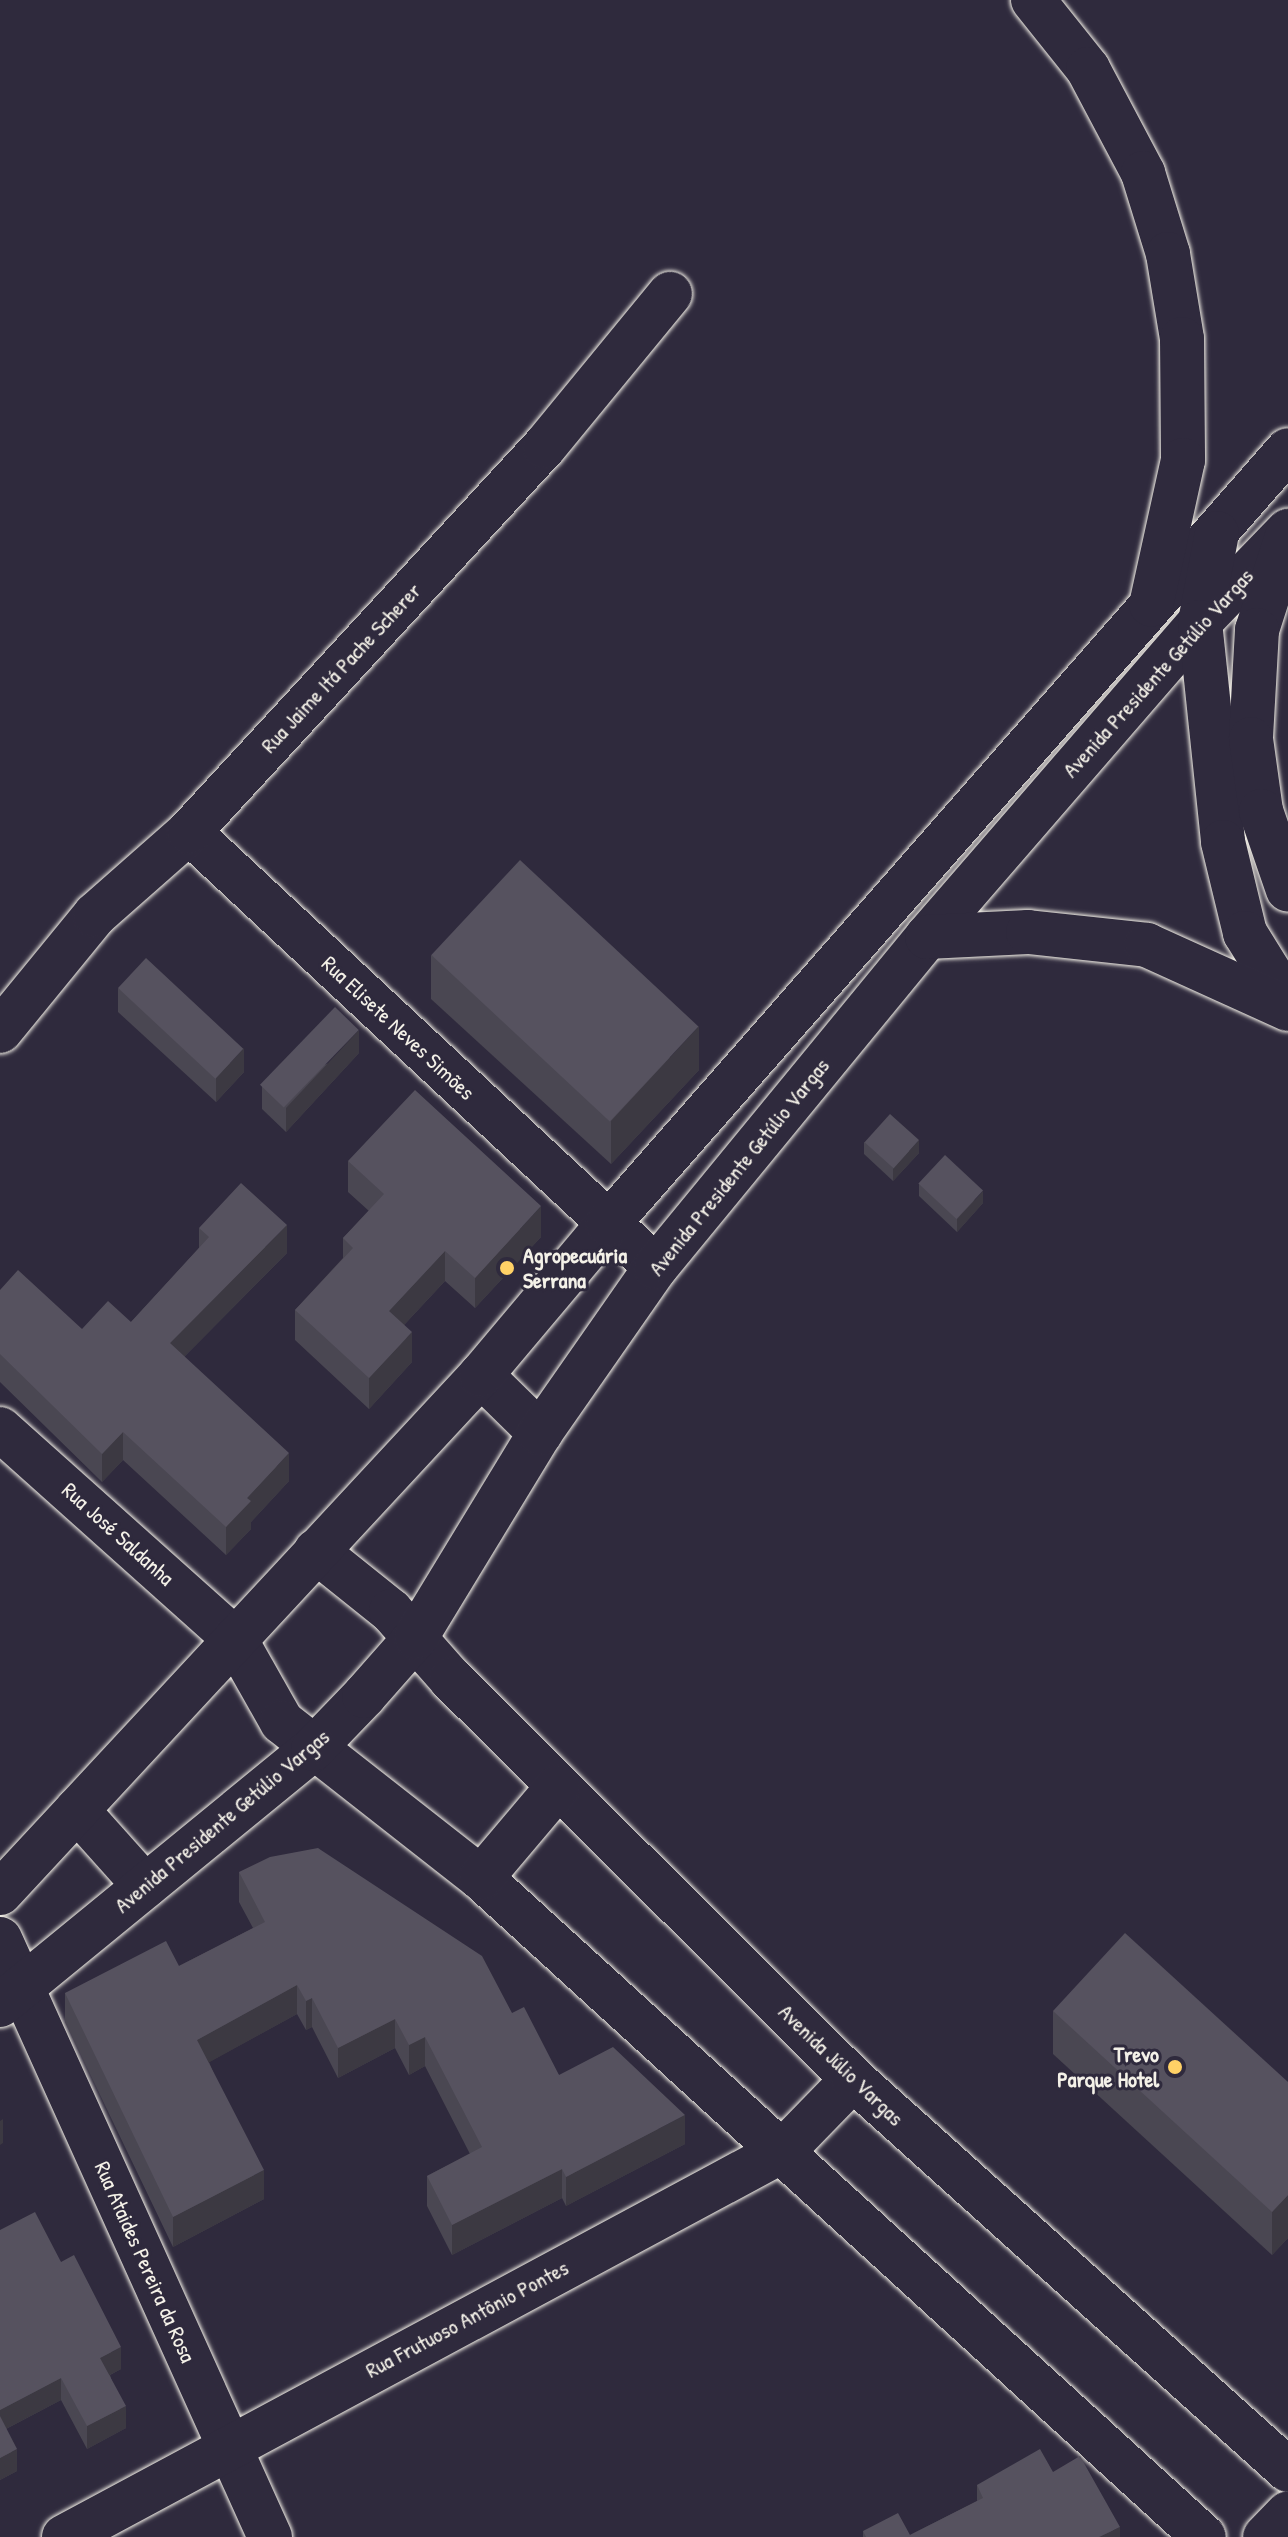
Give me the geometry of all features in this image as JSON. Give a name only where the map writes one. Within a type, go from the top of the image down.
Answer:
[{"type":"main road","points":[[1033,0],[1088,69],[1143,173],[1168,254],[1182,339],[1183,460],[1151,605]]},
{"type":"main road","name":"Rua Jaime Itá Pache Scherer","points":[[0,1031],[95,915],[189,832],[545,446],[670,294]]},
{"type":"main road","points":[[0,1893],[481,1375],[608,1224],[1288,450]]},
{"type":"main road","points":[[1288,532],[1257,630],[1251,739],[1261,811],[1288,890]]},
{"type":"main road","name":"Avenida Presidente Getúlio Vargas","points":[[12,1995],[313,1749],[416,1637],[540,1433],[656,1267],[927,937],[1200,622],[1288,532]]},
{"type":"main road","points":[[1217,533],[1200,622],[1223,842],[1245,933],[1288,1002]]},
{"type":"main road","name":"Rua Elisete Neves Simões","points":[[189,832],[656,1267]]},
{"type":"main road","points":[[927,937],[1028,932],[1147,945],[1288,1009]]},
{"type":"main road","points":[[481,1375],[540,1433]]},
{"type":"main road","name":"Rua José Saldanha","points":[[0,1429],[235,1639],[282,1722],[313,1749]]},
{"type":"main road","name":"Avenida Júlio Vargas","points":[[316,1551],[416,1637],[558,1787],[853,2079],[1288,2470]]},
{"type":"main road","points":[[313,1749],[481,1878],[784,2150],[1204,2537]]},
{"type":"main road","points":[[481,1878],[558,1787]]},
{"type":"main road","points":[[77,1810],[145,1886]]},
{"type":"main road","name":"Rua Ataides Pereira da Rosa","points":[[0,1939],[12,1995],[270,2537]]},
{"type":"main road","name":"Rua Frutuoso Antônio Pontes","points":[[64,2537],[784,2150],[853,2079]]},
{"type":"main road","points":[[1265,2537],[1288,2513]]},
{"type":"building","points":[[520,860],[698,1026],[610,1121],[431,955]]},
{"type":"building","points":[[146,958],[243,1049],[215,1079],[118,988]]},
{"type":"building","points":[[335,1007],[359,1030],[284,1108],[260,1085]]},
{"type":"building","points":[[415,1090],[541,1206],[475,1278],[445,1251],[389,1311],[412,1332],[369,1378],[295,1310],[353,1248],[343,1238],[384,1194],[348,1161]]},
{"type":"building","points":[[890,1114],[919,1140],[894,1168],[865,1142]]},
{"type":"building","points":[[945,1155],[983,1190],[956,1219],[918,1184]]},
{"type":"building","points":[[241,1183],[287,1225],[170,1343],[289,1453],[247,1498],[251,1501],[226,1527],[123,1432],[102,1454],[0,1354],[0,1290],[18,1270],[82,1329],[108,1301],[131,1322],[209,1237],[199,1228]]},
{"type":"building","points":[[318,1848],[482,1956],[512,2013],[524,2007],[559,2075],[613,2047],[685,2115],[566,2177],[562,2169],[452,2225],[427,2176],[482,2147],[425,2037],[409,2045],[395,2019],[338,2048],[312,1998],[306,2001],[297,1985],[197,2040],[264,2170],[173,2217],[65,1993],[166,1941],[179,1966],[265,1922],[239,1872],[270,1857]]},
{"type":"building","points":[[1125,1933],[1288,2082],[1288,2195],[1272,2212],[1053,2011]]},
{"type":"building","points":[[35,2212],[61,2262],[74,2255],[121,2347],[100,2358],[126,2406],[87,2426],[61,2378],[0,2410],[0,2230]]},
{"type":"building","points":[[0,2416],[17,2449],[0,2458]]},
{"type":"building","points":[[1040,2449],[1053,2472],[1080,2456],[1120,2527],[1099,2537],[866,2537],[863,2531],[898,2513],[910,2535],[983,2498],[977,2485]]},
{"type":"place","name":"Agropecuária Serrana","points":[[507,1268]]},
{"type":"place","name":"Trevo Parque Hotel","points":[[1175,2067]]}]
